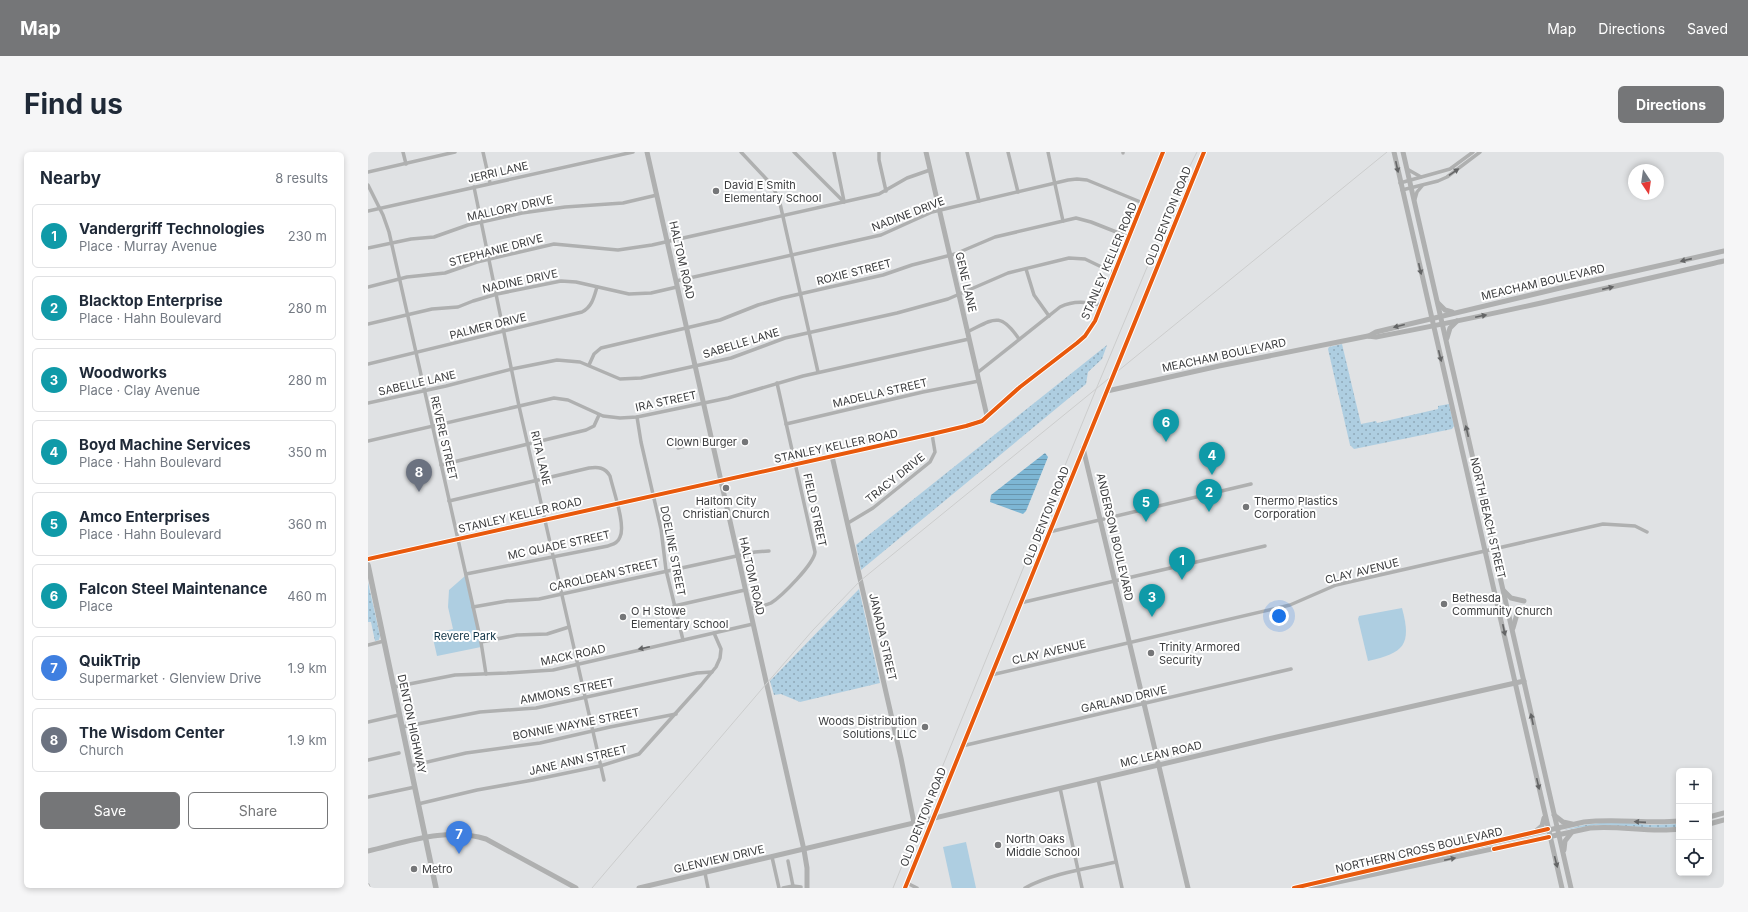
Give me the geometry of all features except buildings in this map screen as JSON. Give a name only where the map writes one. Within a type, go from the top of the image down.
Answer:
[{"type":"main road","name":"HALTOM ROAD","points":[[647,152],[804,850],[807,868],[807,888]]},
{"type":"main road","name":"GENE LANE","points":[[926,152],[987,416]]},
{"type":"main road","name":"STANLEY KELLER ROAD","points":[[368,559],[974,424],[987,416],[1020,387],[1085,336],[1095,321],[1163,152]]},
{"type":"main road","name":"NORTH BEACH STREET","points":[[1394,152],[1416,254],[1451,400],[1562,888]]},
{"type":"main road","name":"NORTH BEACH STREET","points":[[1403,152],[1571,888]]},
{"type":"main road","points":[[1411,230],[1420,228]]},
{"type":"main road","points":[[1416,254],[1425,251]]},
{"type":"main road","name":"MEACHAM BOULEVARD","points":[[1107,391],[1219,366],[1368,336],[1376,332],[1455,312],[1724,251]]},
{"type":"main road","name":"MEACHAM BOULEVARD","points":[[1368,336],[1376,337],[1457,321],[1724,261]]},
{"type":"main road","points":[[1624,274],[1626,284]]},
{"type":"main road","points":[[1437,302],[1445,310],[1455,312]]},
{"type":"main road","points":[[1447,342],[1450,328],[1457,321]]},
{"type":"main road","points":[[1451,400],[1459,398]]},
{"type":"main road","name":"ANDERSON BOULEVARD","points":[[1083,448],[1188,888]]},
{"type":"main road","name":"JANADA STREET","points":[[832,456],[900,754],[914,823]]},
{"type":"main road","name":"DENTON HIGHWAY","points":[[368,565],[436,888]]},
{"type":"main road","points":[[1504,591],[1511,598],[1524,601],[1507,605]]},
{"type":"main road","points":[[1508,612],[1526,609],[1517,614],[1512,629]]},
{"type":"main road","name":"MC LEAN ROAD","points":[[804,850],[1278,736],[1524,681]]},
{"type":"main road","points":[[1712,816],[1723,813],[1724,821],[1712,823]]},
{"type":"main road","points":[[1553,814],[1563,822],[1575,824]]},
{"type":"main road","points":[[1534,833],[1544,823],[1545,815]]},
{"type":"main road","name":"NORTHERN CROSS BOULEVARD","points":[[1310,888],[1548,829],[1575,824],[1604,820],[1655,823],[1676,822]]},
{"type":"main road","name":"NORTHERN CROSS BOULEVARD","points":[[1294,888],[1600,827],[1646,831],[1676,829]]},
{"type":"main road","points":[[1564,861],[1565,841],[1572,832]]},
{"type":"main road","points":[[368,851],[426,838],[455,834],[486,839],[576,888]]},
{"type":"main road","points":[[1531,841],[1543,842],[1552,848]]},
{"type":"main road","name":"GLENVIEW DRIVE","points":[[639,888],[804,850]]},
{"type":"street","points":[[403,152],[406,164]]},
{"type":"street","points":[[368,172],[406,164],[442,153],[455,152]]},
{"type":"street","points":[[483,152],[490,183]]},
{"type":"street","name":"JERRI LANE","points":[[368,211],[633,152]]},
{"type":"street","points":[[741,152],[777,192],[818,372]]},
{"type":"street","points":[[794,152],[844,202]]},
{"type":"street","points":[[834,152],[844,202]]},
{"type":"street","points":[[879,152],[879,160],[886,191]]},
{"type":"street","points":[[967,152],[979,201]]},
{"type":"street","points":[[1008,152],[1018,192]]},
{"type":"street","points":[[1048,152],[1063,221]]},
{"type":"street","name":"OLD DENTON ROAD","points":[[905,888],[1204,152]]},
{"type":"street","points":[[1400,183],[1450,169],[1473,152]]},
{"type":"street","points":[[1402,190],[1447,177],[1480,152]]},
{"type":"street","points":[[1406,168],[1422,177]]},
{"type":"street","name":"STEPHANIE DRIVE","points":[[368,287],[417,275],[445,273],[489,259],[554,244],[618,250],[667,242],[886,191],[907,178],[930,170]]},
{"type":"street","name":"NADINE DRIVE","points":[[676,281],[881,235],[920,217],[940,210],[1077,179],[1087,180],[1143,203]]},
{"type":"street","points":[[1414,202],[1417,192],[1423,185]]},
{"type":"street","name":"REVERE STREET","points":[[368,186],[383,215],[392,243],[481,642],[486,674]]},
{"type":"street","name":"RITA LANE","points":[[474,187],[520,406],[604,780]]},
{"type":"street","name":"MALLORY DRIVE","points":[[368,248],[411,239],[434,237],[468,225],[539,210],[623,203],[657,195]]},
{"type":"street","name":"ROXIE STREET","points":[[589,365],[594,354],[601,348],[687,329],[720,320],[758,305],[883,275],[912,265],[950,255],[995,238],[1063,221],[1080,218],[1129,237]]},
{"type":"street","name":"SABELLE LANE","points":[[368,403],[512,369],[557,360],[572,361],[589,365],[616,378],[625,380],[695,366],[731,358],[770,343],[897,313],[959,295],[1002,275],[1069,258],[1078,257],[1088,260],[1114,273]]},
{"type":"street","points":[[1026,269],[1034,295],[1048,316]]},
{"type":"street","name":"NADINE DRIVE","points":[[368,324],[432,309],[458,307],[497,294],[560,281],[597,286],[629,294],[651,293],[677,287]]},
{"type":"street","name":"PALMER DRIVE","points":[[368,364],[582,312],[586,310],[592,302],[597,286]]},
{"type":"street","points":[[977,373],[1060,307],[1073,302],[1088,302],[1101,305]]},
{"type":"street","points":[[967,332],[991,320],[999,320],[1010,326],[1019,339]]},
{"type":"street","name":"IRA STREET","points":[[368,441],[433,427],[541,400],[561,398],[577,403],[599,415],[615,418],[637,417],[728,398],[818,372],[969,339]]},
{"type":"street","name":"MADELLA STREET","points":[[786,424],[923,392],[979,381]]},
{"type":"street","name":"FIELD STREET","points":[[750,608],[770,603],[776,599],[815,556],[815,549],[777,383]]},
{"type":"street","points":[[441,465],[592,428],[599,415]]},
{"type":"street","name":"DOELINE STREET","points":[[637,417],[660,529],[666,570],[683,640]]},
{"type":"street","name":"TRACY DRIVE","points":[[848,523],[873,508],[930,462],[935,452],[932,434]]},
{"type":"street","points":[[678,448],[711,438]]},
{"type":"street","points":[[449,501],[589,468],[600,467],[608,472],[610,476],[616,503]]},
{"type":"street","points":[[1049,532],[1250,484]]},
{"type":"street","name":"MC QUADE STREET","points":[[466,574],[616,543],[620,538],[622,526],[616,503]]},
{"type":"street","name":"CLAY AVENUE","points":[[991,675],[1290,605],[1336,585],[1603,524],[1635,526],[1647,532]]},
{"type":"street","points":[[1020,603],[1265,546]]},
{"type":"street","name":"CAROLDEAN STREET","points":[[473,607],[507,601],[539,599],[737,555],[770,551]]},
{"type":"street","points":[[674,606],[745,590]]},
{"type":"street","name":"MACK ROAD","points":[[394,687],[449,676],[540,671],[578,664],[753,624]]},
{"type":"street","points":[[481,642],[517,636],[547,634],[570,627]]},
{"type":"street","name":"JANE ANN STREET","points":[[418,804],[600,766],[639,754],[712,672],[721,654],[720,645],[714,633]]},
{"type":"street","points":[[368,645],[384,641]]},
{"type":"street","name":"GARLAND DRIVE","points":[[962,746],[1291,669]]},
{"type":"street","name":"AMMONS STREET","points":[[402,727],[480,712],[536,708],[697,673],[712,672]]},
{"type":"street","name":"BONNIE WAYNE STREET","points":[[410,766],[466,753],[540,743],[592,730],[676,714]]},
{"type":"street","points":[[368,722],[400,715]]},
{"type":"street","points":[[368,760],[399,753]]},
{"type":"street","points":[[1098,779],[1122,888]]},
{"type":"street","points":[[368,798],[415,787]]},
{"type":"street","points":[[1060,788],[1082,888]]},
{"type":"street","points":[[772,857],[779,888]]},
{"type":"street","points":[[788,861],[793,886]]},
{"type":"street","points":[[1025,888],[1051,876],[1116,862]]},
{"type":"street","points":[[705,873],[708,888]]},
{"type":"street","points":[[907,883],[917,888]]},
{"type":"street","points":[[783,888],[793,886],[801,887]]},
{"type":"green space","points":[[1342,344],[1361,424],[1376,421],[1377,423],[1438,409],[1438,406],[1449,404],[1454,426],[1452,429],[1354,449],[1350,445],[1328,349],[1329,347]]},
{"type":"green space","points":[[1107,345],[1102,359],[1088,372],[1086,384],[861,570],[856,545]]},
{"type":"green space","name":"Revere Park","points":[[465,576],[481,647],[437,656],[432,634],[453,629],[448,607],[449,590]]},
{"type":"green space","points":[[368,582],[380,636],[379,640],[375,641],[371,622],[368,622]]},
{"type":"green space","points":[[859,589],[880,683],[800,702],[781,694],[774,695],[770,681]]},
{"type":"green space","points":[[1402,608],[1406,631],[1405,639],[1402,645],[1390,655],[1368,661],[1358,619],[1359,616]]},
{"type":"green space","points":[[1615,821],[1649,825],[1676,824],[1676,827],[1597,825],[1563,830],[1584,825]]},
{"type":"green space","points":[[966,842],[976,888],[952,888],[943,847]]},
{"type":"shaded area","points":[[1045,453],[1048,457],[1026,511],[1023,514],[990,502],[991,495]]},
{"type":"railway","points":[[893,888],[1097,387],[1186,174],[1197,152]]},
{"type":"railway","points":[[592,888],[813,630],[860,581],[1387,152]]},
{"type":"cycle path","points":[[368,559],[932,434],[982,421],[1020,387],[1085,336],[1095,321],[1163,152]]},
{"type":"cycle path","points":[[905,888],[1204,152]]},
{"type":"cycle path","points":[[1294,888],[1548,829]]},
{"type":"cycle path","points":[[1494,849],[1549,837]]},
{"type":"place","name":"David E Smith Elementary School","points":[[716,191]]},
{"type":"place","name":"Clown Burger","points":[[745,442]]},
{"type":"place","name":"Falcon Steel Maintenance","points":[[1166,442]]},
{"type":"place","name":"Boyd Machine Services","points":[[1212,475]]},
{"type":"place","name":"Haltom City Christian Church","points":[[726,488]]},
{"type":"place","name":"The Wisdom Center","points":[[419,492]]},
{"type":"place","name":"Thermo Plastics Corporation","points":[[1246,507]]},
{"type":"place","name":"Blacktop Enterprise","points":[[1209,512]]},
{"type":"place","name":"Amco Enterprises","points":[[1146,522]]},
{"type":"place","name":"Vandergriff Technologies","points":[[1182,580]]},
{"type":"place","name":"Bethesda Community Church","points":[[1444,604]]},
{"type":"place","name":"O H Stowe Elementary School","points":[[623,617]]},
{"type":"place","name":"Woodworks","points":[[1152,617]]},
{"type":"place","name":"Trinity Armored Security","points":[[1151,653]]},
{"type":"place","name":"Woods Distribution Solutions, LLC","points":[[925,727]]},
{"type":"place","name":"North Oaks Middle School","points":[[998,845]]},
{"type":"place","name":"QuikTrip","points":[[459,854]]},
{"type":"place","name":"Metro","points":[[414,869]]}]
